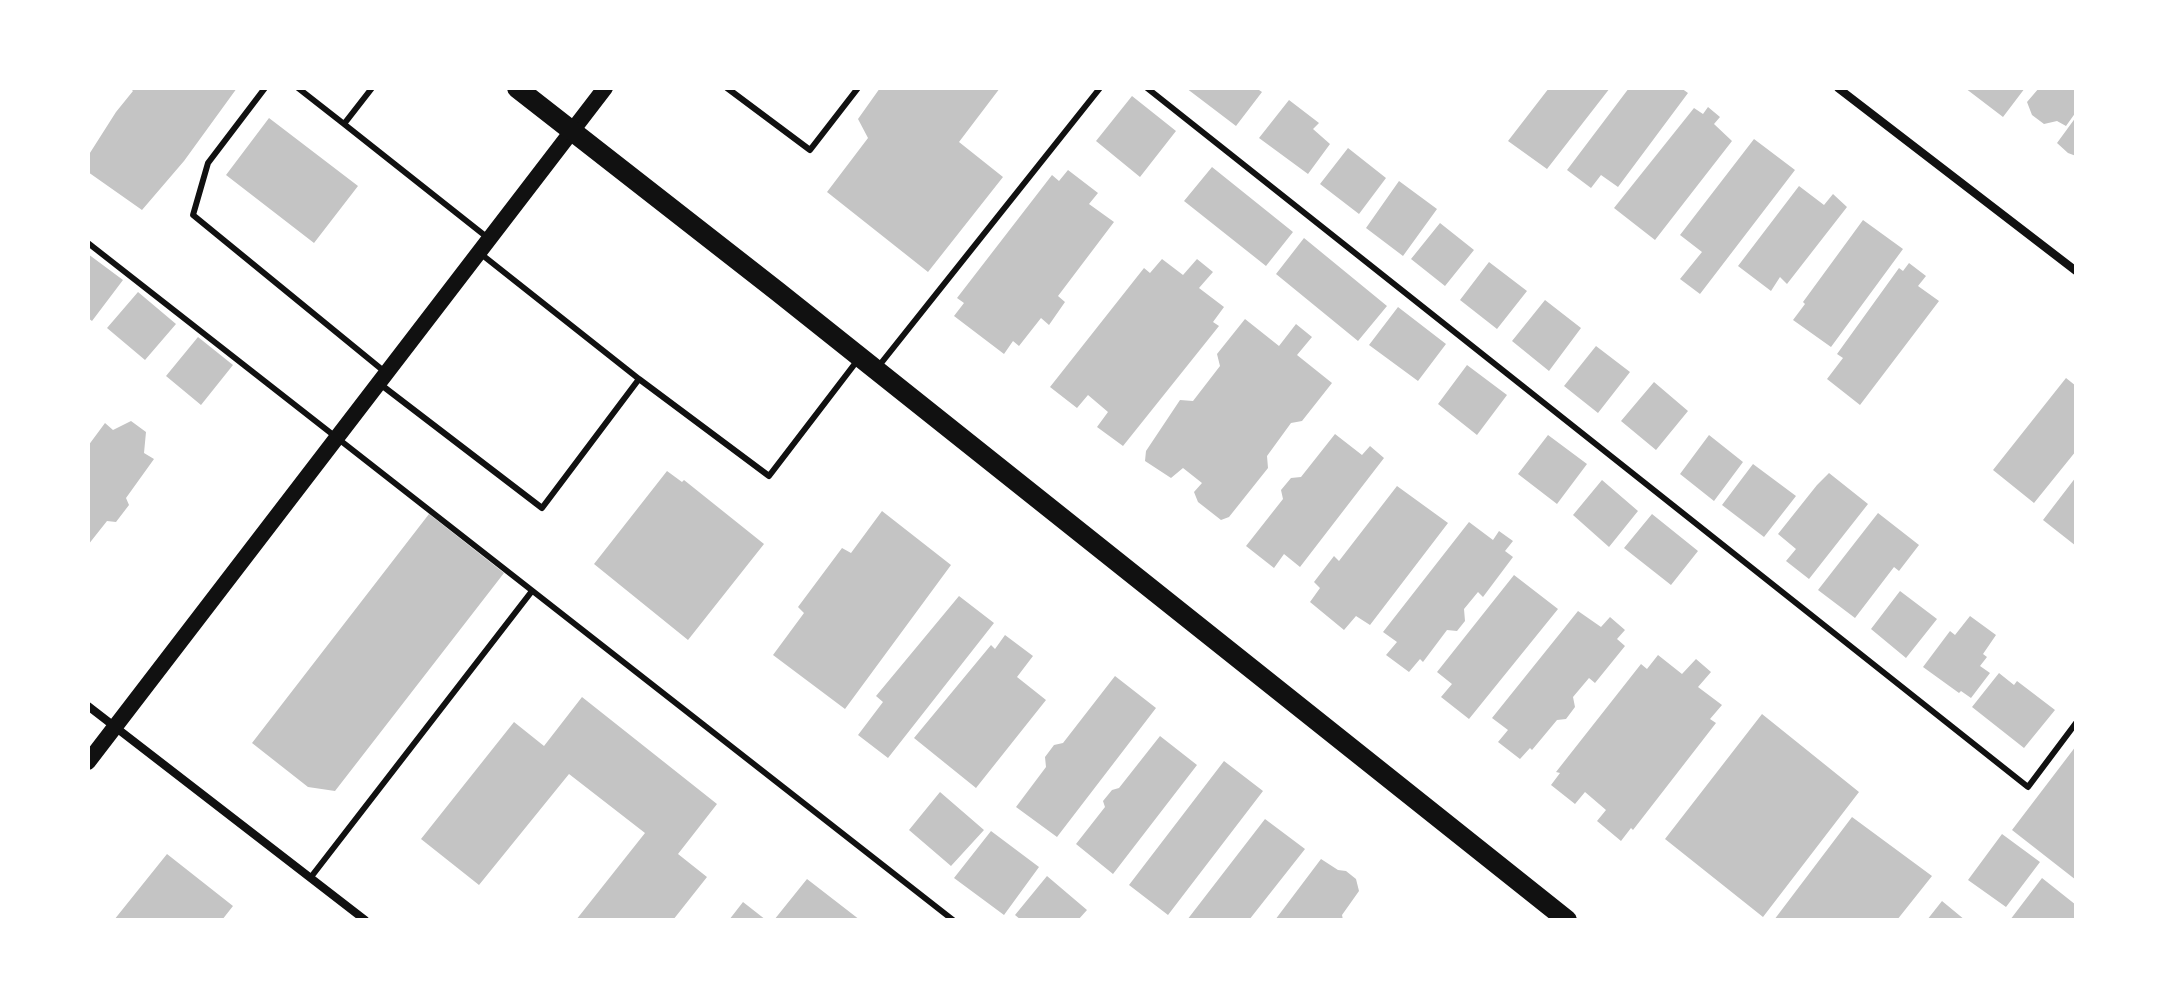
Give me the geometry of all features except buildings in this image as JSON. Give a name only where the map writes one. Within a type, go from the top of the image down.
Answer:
[{"type":"main road","points":[[517,88],[1567,920]]},
{"type":"main road","points":[[88,762],[605,88]]},
{"type":"street","points":[[1838,88],[2076,271]]},
{"type":"street","points":[[88,706],[365,920]]},
{"type":"lane","points":[[265,88],[208,163],[193,215],[382,378],[542,508],[639,379]]},
{"type":"lane","points":[[298,88],[344,124],[639,379],[769,476],[868,364],[1100,88]]},
{"type":"lane","points":[[344,124],[372,88]]},
{"type":"lane","points":[[727,88],[810,150],[858,88]]},
{"type":"lane","points":[[1147,88],[2028,787],[2076,723]]},
{"type":"lane","points":[[88,243],[953,920]]},
{"type":"lane","points":[[311,877],[532,591]]}]
